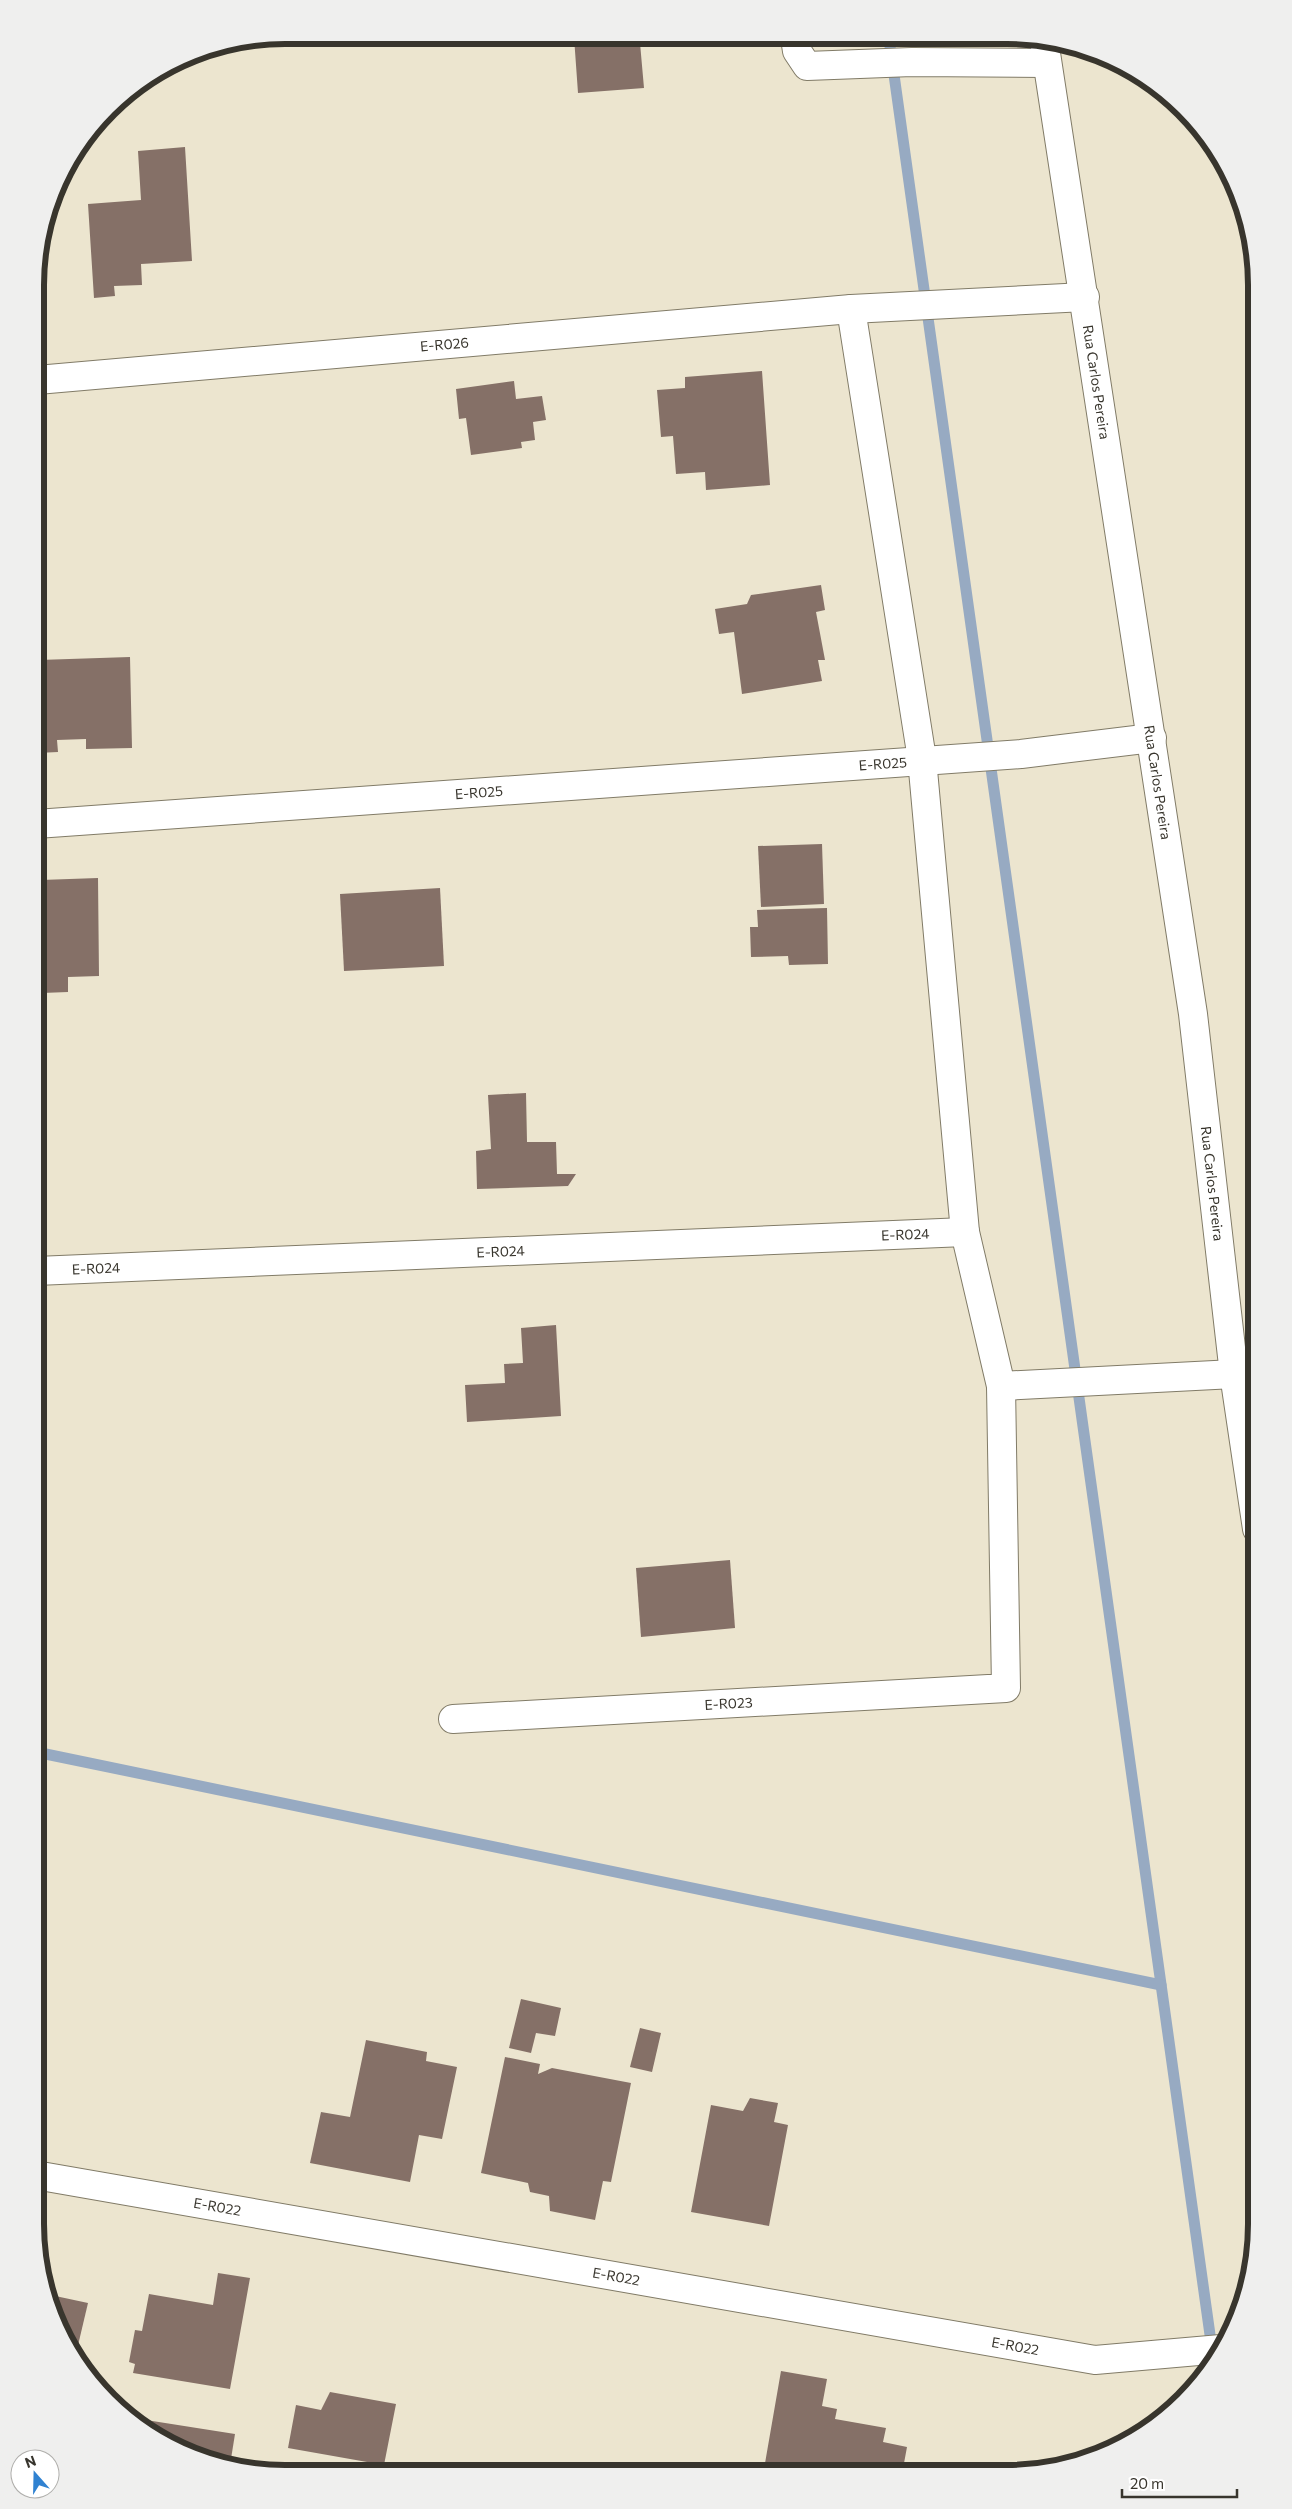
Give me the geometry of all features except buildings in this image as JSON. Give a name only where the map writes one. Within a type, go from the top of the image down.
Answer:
[{"type":"street","points":[[796,44],[797,51],[807,66],[912,62],[1046,51]]},
{"type":"street","name":"Rua Carlos Pereira","points":[[1046,51],[1193,1014],[1234,1374],[1248,1468]]},
{"type":"street","name":"E-R026","points":[[44,379],[851,308],[1085,297]]},
{"type":"street","points":[[851,308],[922,759],[965,1232],[1001,1386],[1234,1374]]},
{"type":"street","name":"E-R025","points":[[44,823],[922,759],[1021,754],[1152,738]]},
{"type":"street","name":"E-R024","points":[[44,1271],[965,1232]]},
{"type":"street","name":"E-R023","points":[[452,1719],[1006,1688],[1001,1386]]},
{"type":"street","name":"E-R022","points":[[44,2177],[1095,2360],[1210,2350]]},
{"type":"waterway","points":[[890,44],[1212,2349]]},
{"type":"waterway","points":[[44,1754],[1161,1985]]}]
